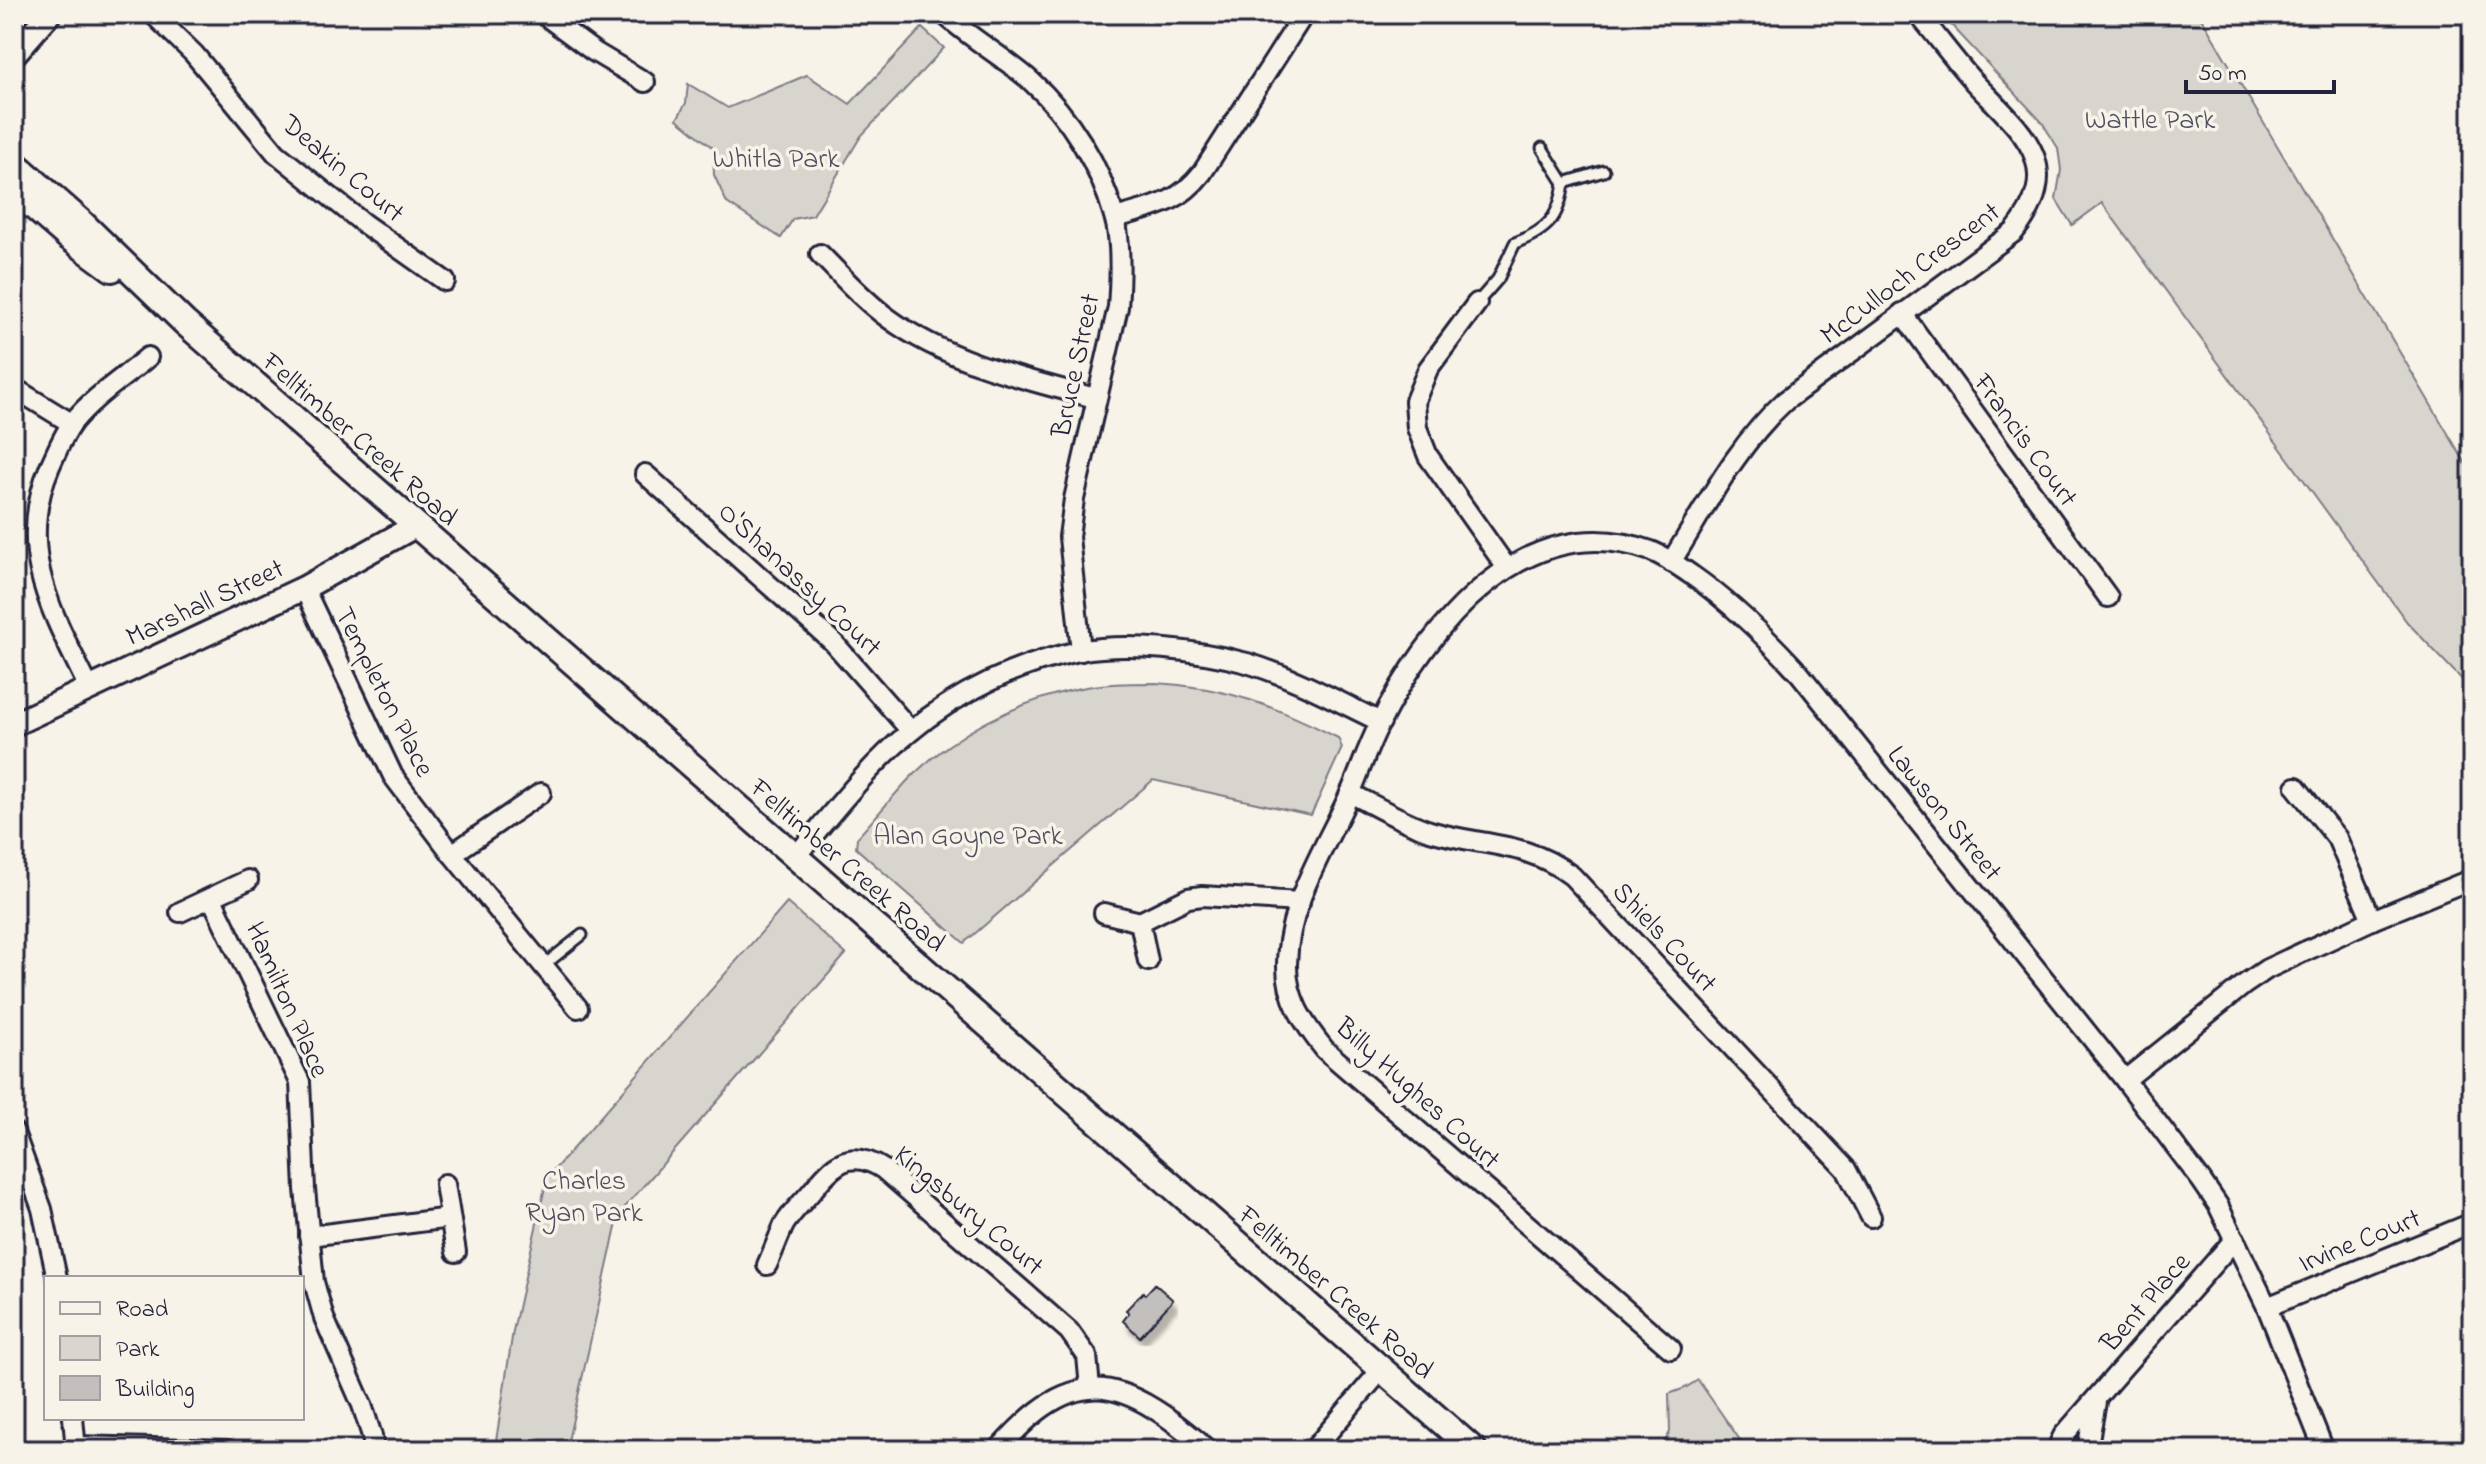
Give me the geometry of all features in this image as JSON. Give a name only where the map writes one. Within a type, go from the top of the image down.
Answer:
[{"type":"main road","name":"Felltimber Creek Road","points":[[14,163],[80,221],[185,323],[415,526],[1474,1450]]},
{"type":"main road","name":"Felltimber Creek Road","points":[[14,190],[67,236],[185,323]]},
{"type":"street","points":[[17,45],[49,14]]},
{"type":"street","name":"Deakin Court","points":[[153,14],[194,54],[276,153],[363,223],[445,281]]},
{"type":"street","points":[[543,14],[607,60],[645,82]]},
{"type":"street","name":"Bruce Street","points":[[944,14],[1030,81],[1053,103],[1076,133],[1098,171],[1115,218],[1120,279],[1118,307],[1095,398],[1069,537],[1081,651]]},
{"type":"street","points":[[1115,218],[1168,202],[1189,189],[1304,14]]},
{"type":"street","name":"McCulloch Crescent","points":[[1671,562],[1746,441],[1768,417],[1902,313],[2014,232],[2027,216],[2036,197],[2038,173],[2032,148],[2015,123],[1973,81],[1918,14]]},
{"type":"street","points":[[820,254],[873,307],[917,337],[982,366],[1095,398]]},
{"type":"street","points":[[1477,303],[1428,369],[1415,401],[1417,428],[1428,456],[1507,568]]},
{"type":"street","name":"Francis Court","points":[[1902,313],[2108,597]]},
{"type":"street","points":[[89,688],[48,605],[38,569],[38,503],[46,475],[71,423],[148,357]]},
{"type":"street","points":[[14,388],[71,423]]},
{"type":"street","name":"O'Shanassy Court","points":[[645,474],[833,642],[911,731]]},
{"type":"street","name":"Marshall Street","points":[[14,724],[304,588],[415,526]]},
{"type":"street","name":"Lawson Street","points":[[1381,722],[1433,637],[1456,612],[1507,568],[1530,555],[1559,545],[1590,540],[1622,543],[1653,552],[1729,603],[1800,674],[2125,1080],[2201,1180],[2218,1205],[2267,1307],[2324,1450]]},
{"type":"street","name":"Templeton Place","points":[[304,588],[393,776],[452,854],[578,1008]]},
{"type":"street","points":[[795,857],[887,753],[911,731],[984,684],[1028,665],[1081,651],[1170,649],[1207,654],[1249,664],[1296,681],[1381,722]]},
{"type":"street","name":"Billy Hughes Court","points":[[1381,722],[1300,902],[1290,933],[1287,966],[1291,999],[1306,1027],[1325,1050],[1671,1349]]},
{"type":"street","points":[[2296,787],[2337,838],[2372,920]]},
{"type":"street","points":[[452,854],[541,793]]},
{"type":"street","name":"Shiels Court","points":[[1350,793],[1430,831],[1528,851],[1554,862],[1572,876],[1846,1169],[1871,1217]]},
{"type":"street","points":[[2125,1080],[2267,969],[2372,920],[2472,879]]},
{"type":"street","name":"Hamilton Place","points":[[180,912],[248,880]]},
{"type":"street","points":[[1104,913],[1140,922],[1188,898],[1202,896],[1300,902]]},
{"type":"street","name":"Hamilton Place","points":[[212,899],[300,1082],[314,1282],[324,1318],[362,1405],[374,1450]]},
{"type":"street","points":[[1140,922],[1148,961]]},
{"type":"street","points":[[14,1132],[42,1209],[57,1276]]},
{"type":"street","name":"Kingsbury Court","points":[[767,1265],[785,1223],[836,1164],[859,1158],[871,1161],[1069,1331],[1087,1356],[1090,1388]]},
{"type":"street","points":[[445,1184],[456,1252]]},
{"type":"street","points":[[309,1236],[450,1218]]},
{"type":"street","name":"Irvine Court","points":[[2267,1307],[2472,1223]]},
{"type":"street","name":"Bent Place","points":[[2061,1450],[2062,1437],[2235,1239]]},
{"type":"street","points":[[1313,1450],[1382,1369]]},
{"type":"street","points":[[998,1450],[1041,1408],[1090,1388],[1115,1392],[1142,1402],[1181,1427],[1208,1450]]},
{"type":"street","name":"Bent Place","points":[[2087,1450],[2091,1417],[2097,1399]]},
{"type":"street","points":[[73,1420],[76,1448],[228,1450]]},
{"type":"lane","points":[[1477,303],[1498,279],[1515,243],[1535,235],[1547,226],[1556,213],[1564,183],[1542,148]]},
{"type":"lane","points":[[1564,183],[1604,171]]},
{"type":"lane","points":[[543,966],[582,935]]},
{"type":"green space","name":"Wattle Park","points":[[1941,14],[2199,14],[2472,474],[2472,690],[2407,622],[2102,203],[2072,225],[2056,199],[2061,170],[2058,148],[2042,122]]},
{"type":"green space","name":"Whitla Park","points":[[922,28],[944,48],[861,136],[813,215],[793,219],[781,238],[727,203],[714,175],[713,148],[677,119],[686,103],[688,84],[728,108],[807,75],[850,104]]},
{"type":"green space","name":"Alan Goyne Park","points":[[1156,683],[1206,689],[1250,700],[1338,738],[1342,748],[1311,815],[1153,780],[964,943],[856,848],[857,838],[910,778],[946,747],[987,722],[1031,702],[1076,689],[1106,684]]},
{"type":"green space","name":"Charles Ryan Park","points":[[787,903],[846,954],[619,1214],[566,1450],[531,1450],[496,1441],[513,1331],[547,1178]]},
{"type":"green space","points":[[1698,1380],[1747,1450],[1660,1450],[1670,1432],[1669,1394]]},
{"type":"building","points":[[1155,1284],[1173,1300],[1140,1337],[1123,1321],[1129,1313],[1126,1310]]}]
